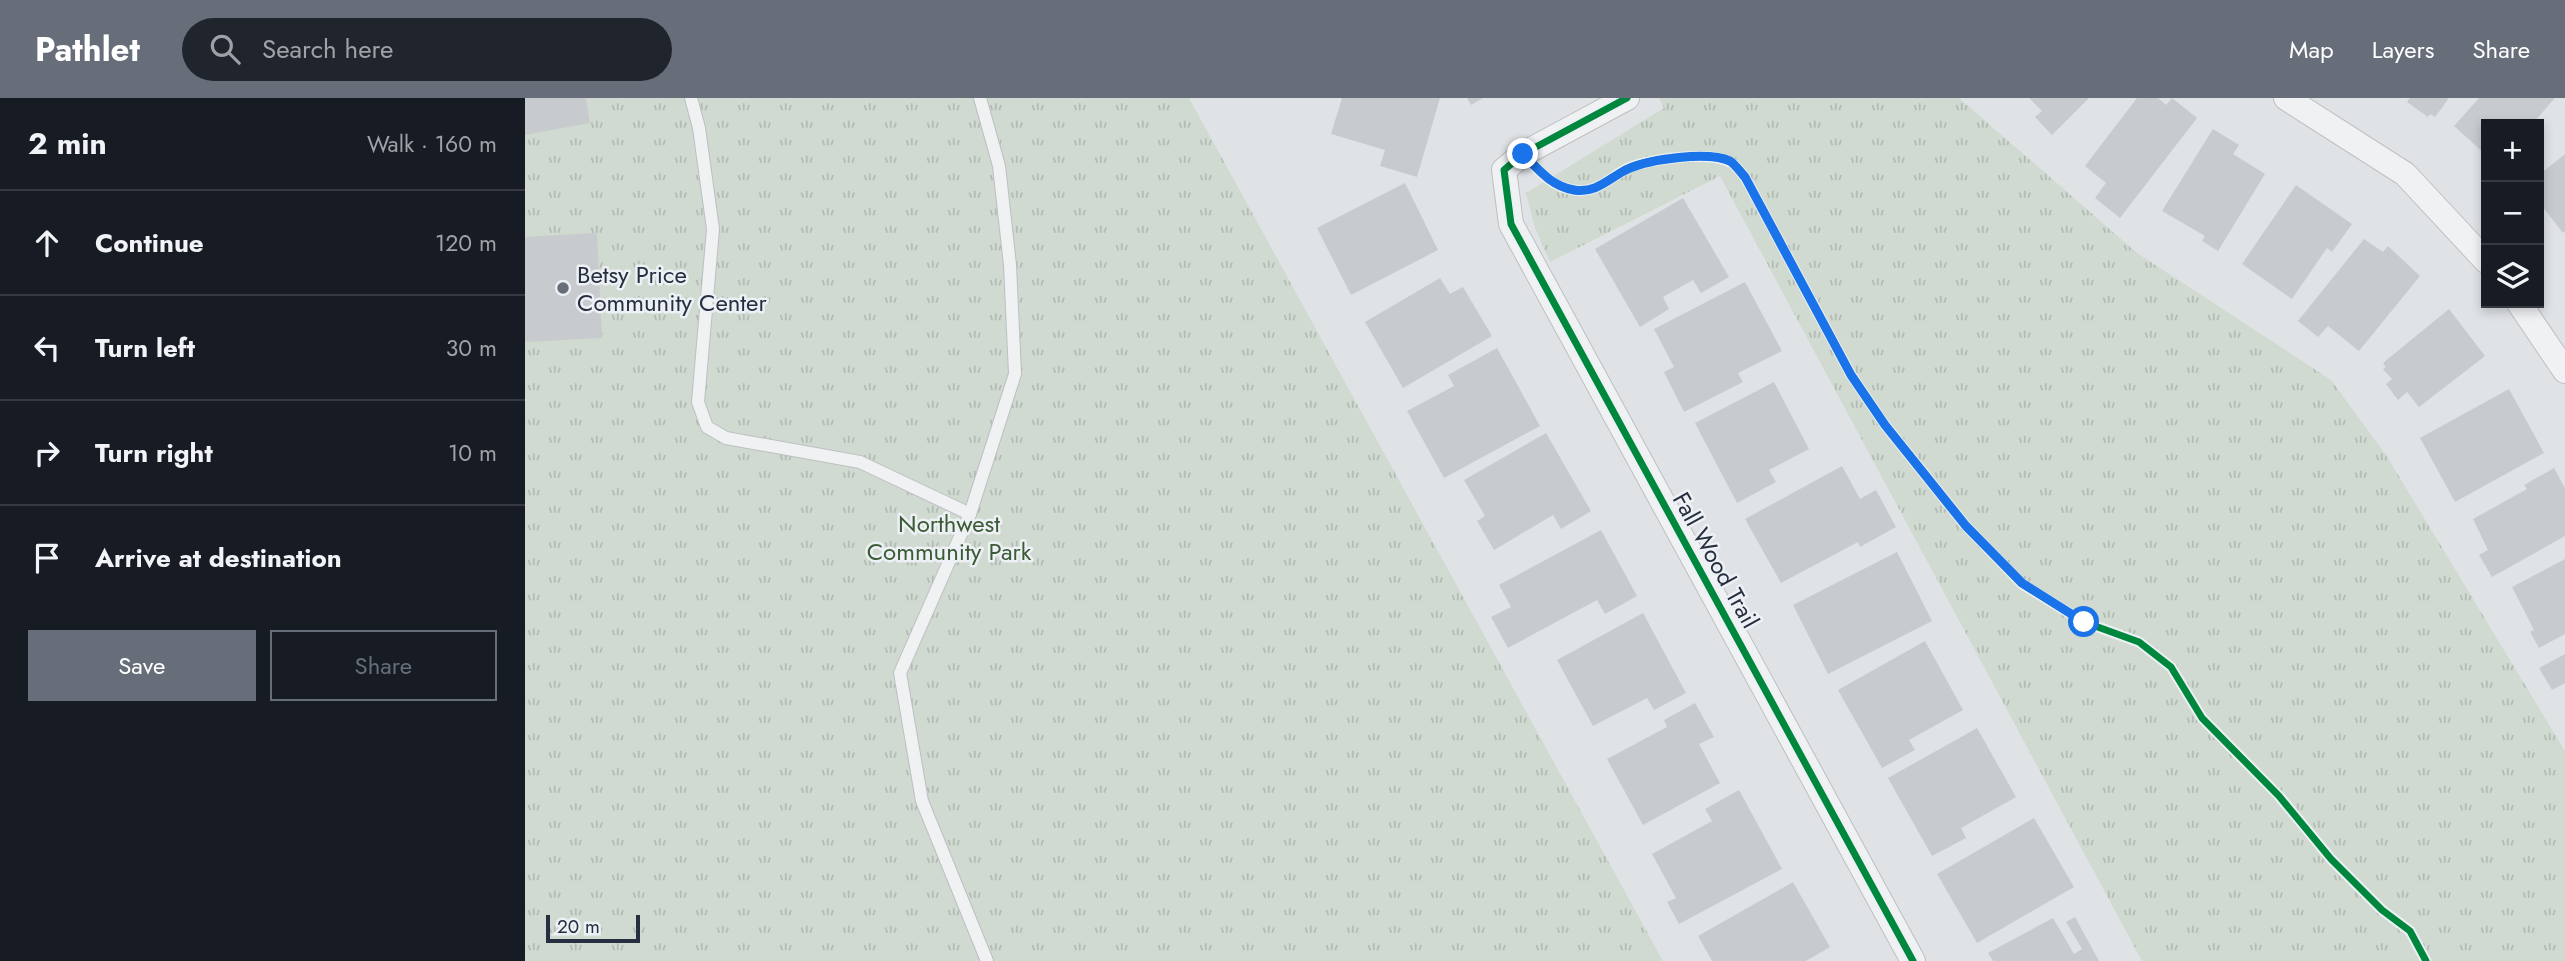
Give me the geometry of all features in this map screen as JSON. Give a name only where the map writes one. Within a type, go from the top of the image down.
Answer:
[{"type":"street","name":"Fall Wood Trail","points":[[1627,98],[1523,154],[1504,170],[1511,224],[1913,961]]},
{"type":"street","points":[[2286,98],[2405,174],[2481,256]]},
{"type":"street","points":[[2522,308],[2565,371]]},
{"type":"lane","points":[[691,98],[699,128],[712,229],[698,402],[707,426],[726,438],[860,462],[970,514]]},
{"type":"lane","points":[[980,98],[999,166],[1010,265],[1015,374],[970,514],[899,673],[922,801],[987,961]]},
{"type":"green space","name":"Northwest Community Park","points":[[525,98],[1189,98],[1663,961],[525,961]]},
{"type":"green space","points":[[1659,98],[1959,98],[2137,253],[2331,380],[2386,455],[2565,751],[2565,961],[2142,961],[1720,176],[1550,262],[1535,228],[1526,193],[1664,108]]},
{"type":"building","points":[[525,98],[586,98],[590,123],[525,135]]},
{"type":"building","points":[[1342,98],[1440,98],[1417,177],[1380,166],[1385,150],[1331,134]]},
{"type":"building","points":[[1467,98],[1483,98],[1471,105]]},
{"type":"building","points":[[2029,98],[2089,98],[2052,135],[2035,117],[2042,111]]},
{"type":"building","points":[[2137,98],[2158,98],[2166,105],[2172,98],[2197,118],[2120,218],[2095,198],[2106,183],[2085,166]]},
{"type":"building","points":[[2410,98],[2449,98],[2435,117],[2430,114],[2428,117],[2407,102]]},
{"type":"building","points":[[2479,98],[2555,98],[2536,119],[2481,119],[2481,150],[2454,126]]},
{"type":"building","points":[[2213,129],[2239,145],[2233,154],[2265,174],[2218,251],[2202,241],[2205,236],[2162,211]]},
{"type":"building","points":[[2565,154],[2563,233],[2544,208],[2544,171]]},
{"type":"building","points":[[1405,183],[1438,250],[1351,295],[1317,228]]},
{"type":"building","points":[[2296,185],[2352,224],[2332,252],[2327,248],[2292,299],[2242,264]]},
{"type":"building","points":[[1683,198],[1729,277],[1701,293],[1693,280],[1663,297],[1669,309],[1640,327],[1595,249]]},
{"type":"building","name":"Betsy Price Community Center","points":[[597,233],[602,338],[525,342],[525,237]]},
{"type":"building","points":[[2364,239],[2383,252],[2388,246],[2420,276],[2359,351],[2328,326],[2318,337],[2298,321]]},
{"type":"building","points":[[1440,278],[1450,294],[1463,287],[1492,336],[1403,388],[1365,322]]},
{"type":"building","points":[[1745,282],[1782,351],[1738,373],[1743,382],[1684,412],[1664,372],[1674,367],[1654,329]]},
{"type":"building","points":[[2449,309],[2485,356],[2419,407],[2407,392],[2398,400],[2386,384],[2392,379],[2383,369],[2386,367],[2383,363]]},
{"type":"building","points":[[1497,348],[1540,426],[1444,478],[1407,411],[1454,386],[1448,375]]},
{"type":"building","points":[[1774,382],[1809,449],[1769,470],[1776,482],[1737,503],[1695,423]]},
{"type":"building","points":[[2509,389],[2544,453],[2455,502],[2420,438]]},
{"type":"building","points":[[1546,433],[1591,511],[1561,529],[1553,515],[1494,550],[1477,521],[1485,516],[1464,480]]},
{"type":"building","points":[[1842,466],[1860,499],[1876,490],[1896,527],[1860,547],[1858,542],[1781,583],[1745,519]]},
{"type":"building","points":[[2554,468],[2565,488],[2565,536],[2492,577],[2479,555],[2488,550],[2473,519],[2527,489],[2524,485]]},
{"type":"building","points":[[1601,530],[1637,596],[1605,614],[1597,600],[1508,648],[1491,617],[1511,607],[1499,585]]},
{"type":"building","points":[[1897,552],[1932,621],[1828,674],[1793,605]]},
{"type":"building","points":[[2565,559],[2565,634],[2539,648],[2530,632],[2534,630],[2512,587]]},
{"type":"building","points":[[1643,613],[1686,693],[1654,710],[1647,698],[1593,726],[1557,660]]},
{"type":"building","points":[[1925,641],[1963,710],[1909,740],[1915,750],[1882,768],[1838,690]]},
{"type":"building","points":[[2565,654],[2565,683],[2552,690],[2539,668]]},
{"type":"building","points":[[1695,703],[1714,737],[1699,744],[1720,783],[1643,825],[1607,759],[1667,727],[1664,720]]},
{"type":"building","points":[[1977,728],[2016,797],[1961,828],[1966,838],[1932,856],[1888,778]]},
{"type":"building","points":[[1739,790],[1782,869],[1679,924],[1667,902],[1676,898],[1652,854],[1712,821],[1705,809]]},
{"type":"building","points":[[2034,818],[2074,887],[1977,943],[1937,874]]},
{"type":"building","points":[[1793,882],[1830,947],[1806,961],[1712,961],[1698,936]]},
{"type":"building","points":[[2075,917],[2099,961],[1993,961],[1988,953],[2053,918],[2074,954],[2082,949],[2066,922]]},
{"type":"cycle path","points":[[1627,98],[1523,154],[1504,170],[1511,224],[1913,961]]},
{"type":"cycle path","points":[[1523,154],[1552,182],[1582,191],[1590,190],[1628,168],[1664,159],[1708,157],[1734,165],[1745,177],[1851,375],[1885,425],[1966,526],[2022,584],[2084,622],[2139,642],[2171,667],[2202,718],[2279,796],[2331,859],[2382,910],[2410,931],[2426,961]]},
{"type":"place","name":"Betsy Price Community Center","points":[[563,288]]},
{"type":"route","points":[[1523,154],[1552,183],[1576,191],[1596,188],[1627,169],[1661,159],[1706,158],[1730,162],[1745,177],[1851,375],[1885,425],[1966,526],[2022,583],[2084,622]]}]
